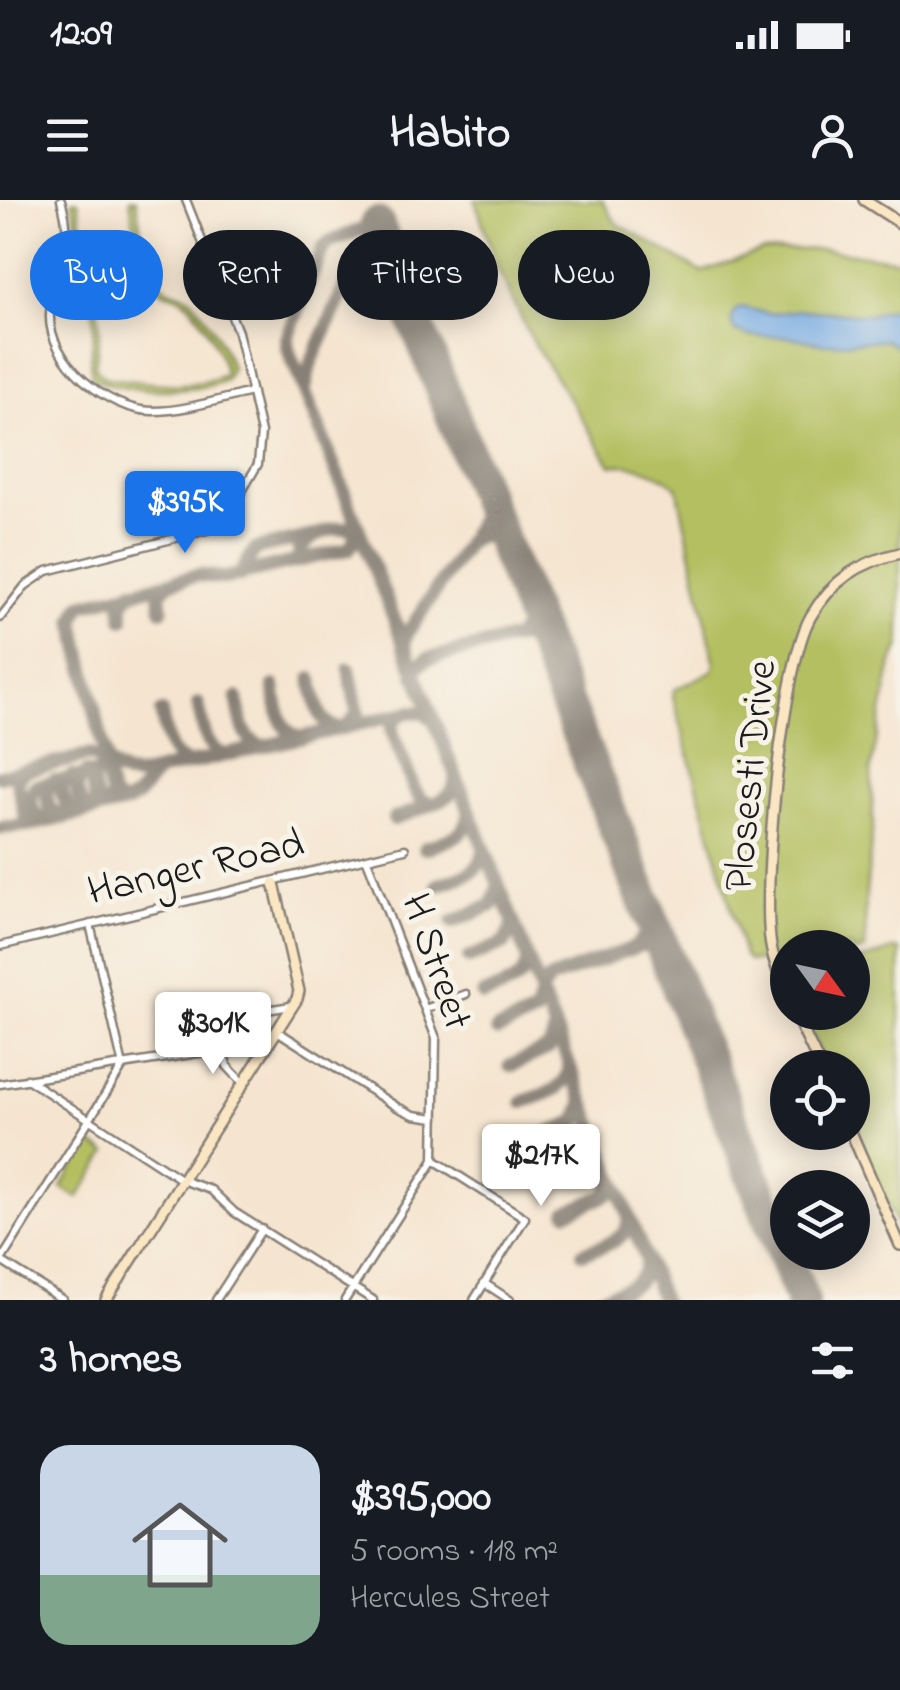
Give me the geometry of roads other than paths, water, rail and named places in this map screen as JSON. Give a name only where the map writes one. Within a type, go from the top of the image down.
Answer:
[{"type":"street","points":[[61,200],[67,228],[66,249],[52,300],[50,325],[57,347],[73,368],[110,397],[149,411],[252,392]]},
{"type":"street","points":[[0,618],[25,586],[47,571],[192,536],[224,518],[254,475],[261,453],[260,432],[238,332],[186,200]]},
{"type":"street","points":[[864,200],[900,223]]},
{"type":"street","name":"Plosesti Drive","points":[[770,945],[774,824],[796,653],[810,618],[852,568],[900,553]]},
{"type":"street","name":"Hanger Road","points":[[0,946],[405,850]]},
{"type":"street","name":"H Street","points":[[366,860],[436,1038],[434,1160]]},
{"type":"street","points":[[106,1300],[292,1006],[298,991],[274,882]]},
{"type":"street","points":[[64,1300],[0,1261],[123,1066],[90,924]]},
{"type":"street","points":[[425,1009],[466,994]]},
{"type":"street","points":[[204,1052],[200,1021],[292,1006]]},
{"type":"street","points":[[277,1031],[397,1106],[435,1118]]},
{"type":"street","points":[[0,1084],[270,1042]]},
{"type":"street","points":[[223,1049],[227,1066],[243,1083]]},
{"type":"street","points":[[26,1079],[182,1180],[211,1190],[229,1208],[374,1300]]},
{"type":"street","points":[[860,1150],[900,1245]]},
{"type":"street","points":[[344,1300],[434,1160],[525,1218],[474,1300]]},
{"type":"street","points":[[216,1300],[262,1229]]},
{"type":"street","points":[[484,1283],[510,1300]]},
{"type":"water","points":[[900,306],[900,348],[884,340],[825,344],[790,337],[749,336],[735,331],[731,322],[734,312],[741,307],[770,314],[801,310],[869,315]]}]
